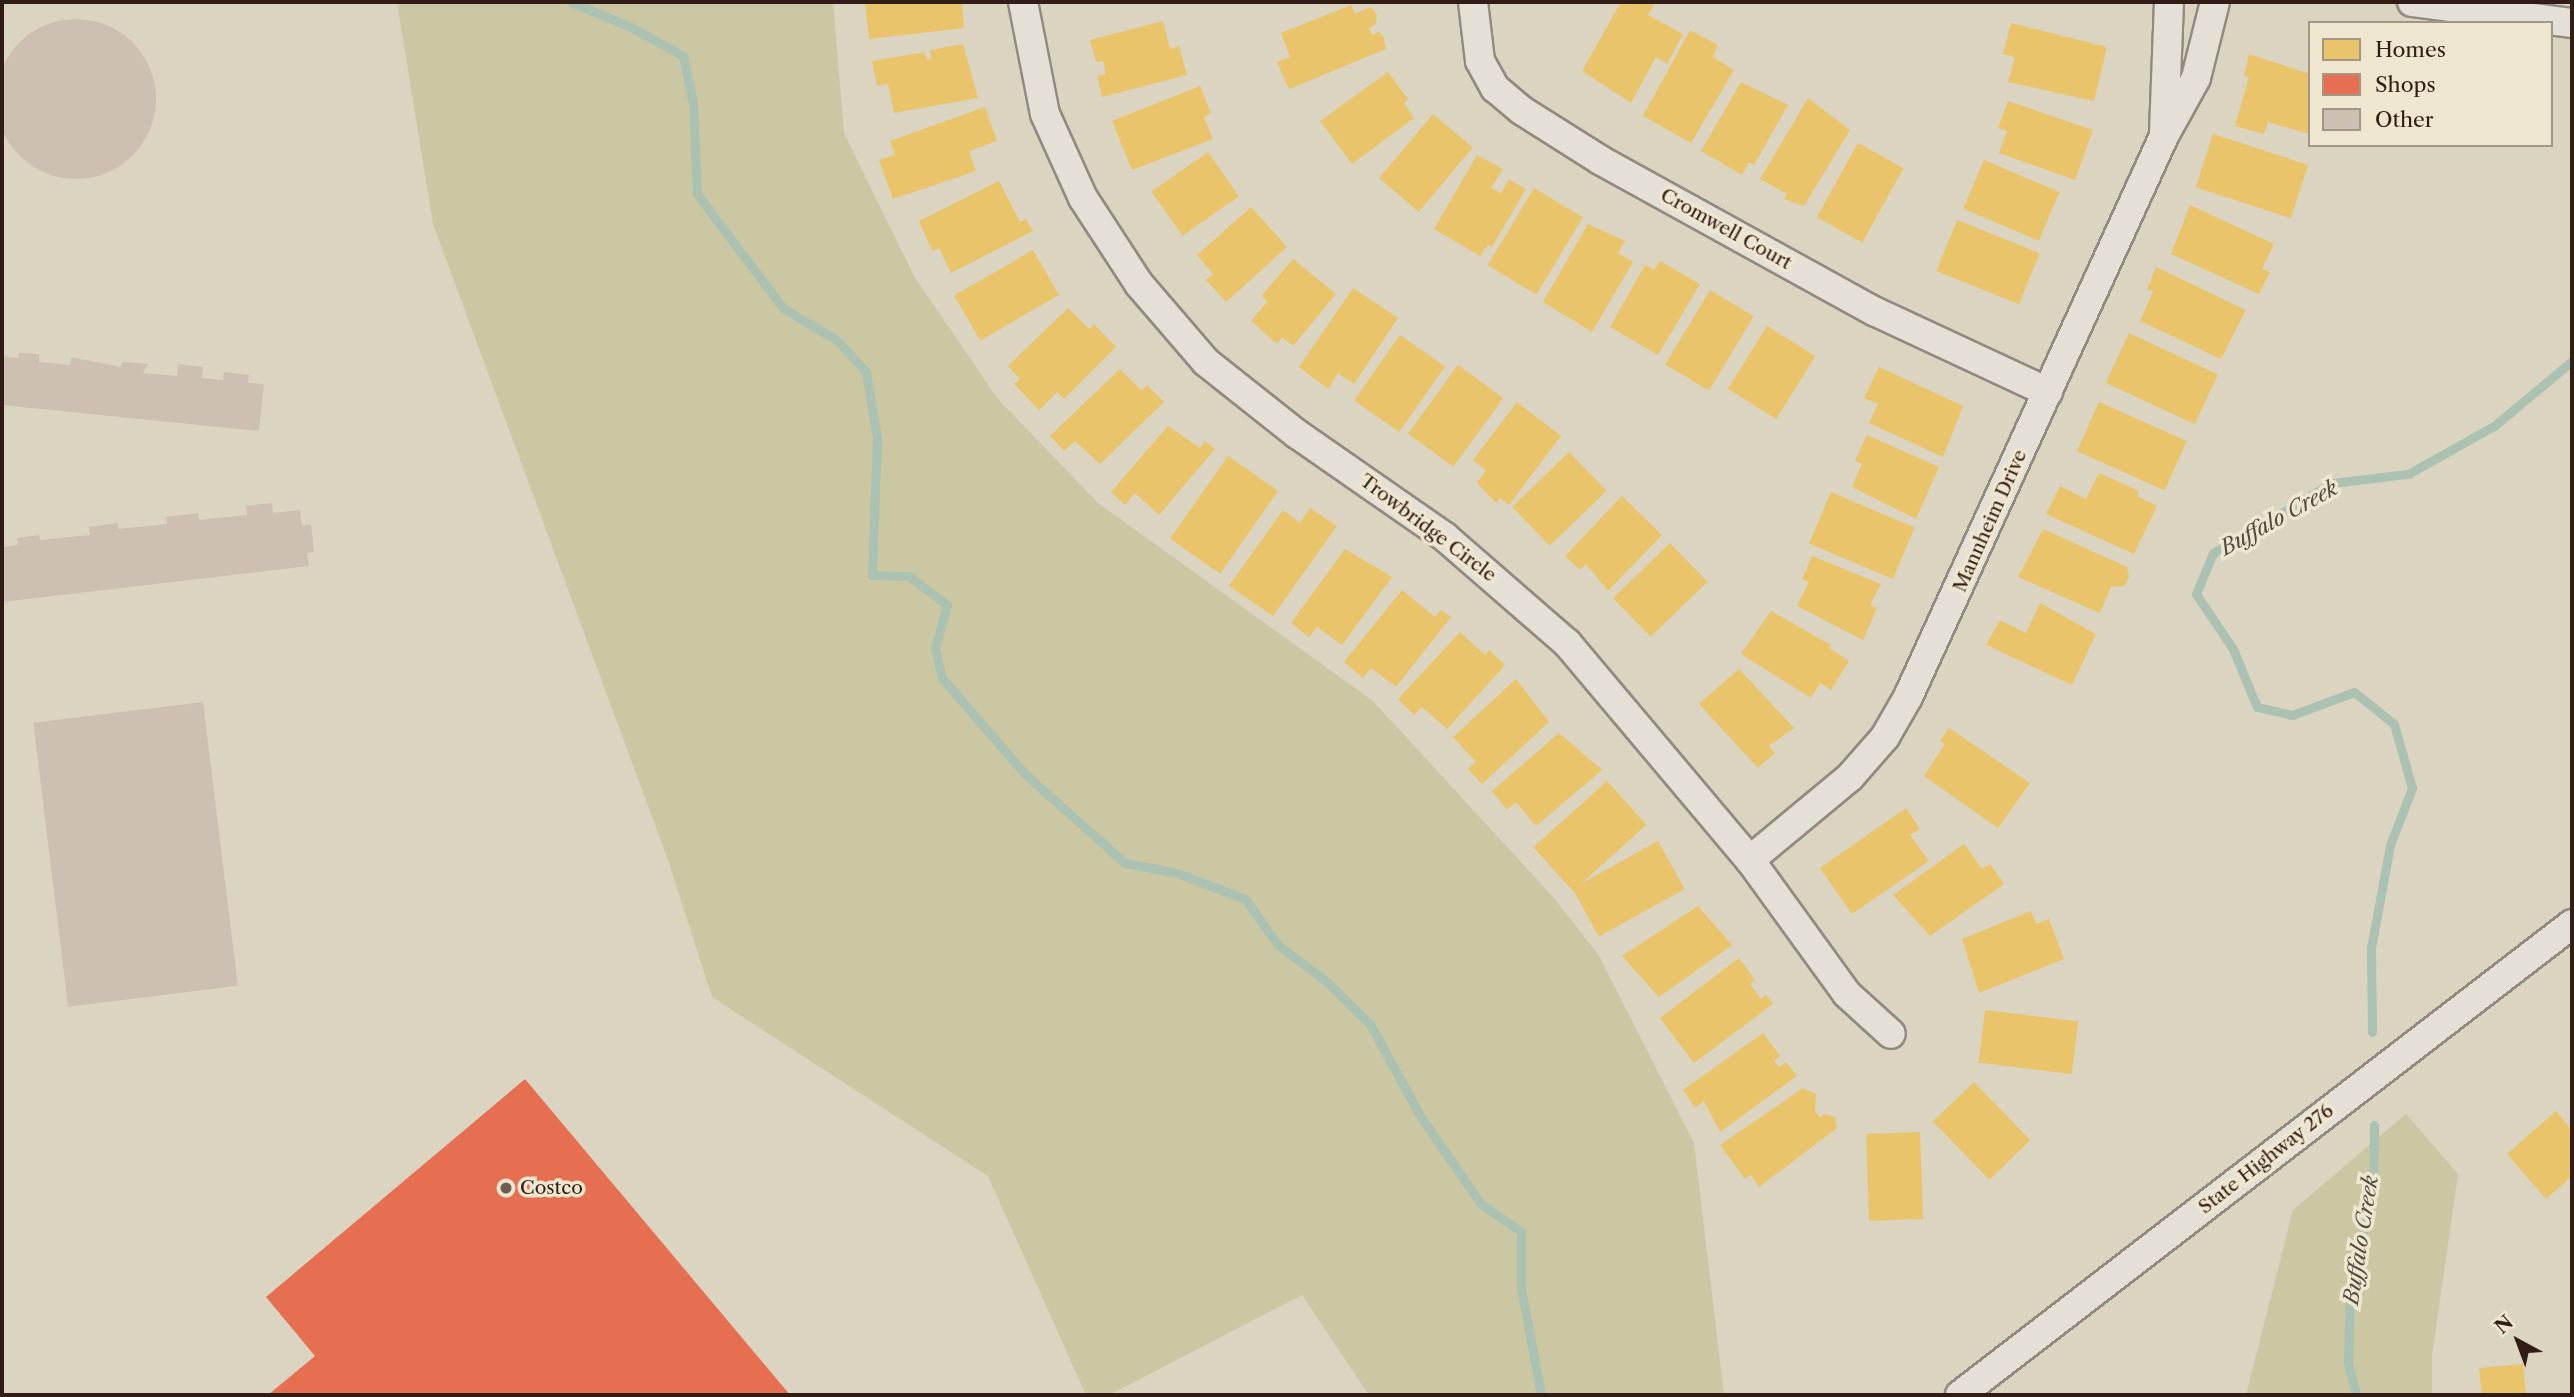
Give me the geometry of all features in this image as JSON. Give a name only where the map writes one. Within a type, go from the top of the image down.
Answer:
[{"type":"street","name":"Trowbridge Circle","points":[[1023,2],[1045,114],[1083,198],[1139,284],[1206,362],[1297,434],[1445,537],[1567,643],[1750,860],[1847,995],[1891,1034]]},
{"type":"street","name":"Cromwell Court","points":[[1473,2],[1480,61],[1495,88],[1521,110],[1600,160],[1874,311],[2048,392]]},
{"type":"street","name":"Mannheim Drive","points":[[2164,136],[2169,2]]},
{"type":"street","name":"Mannheim Drive","points":[[1750,860],[1850,776],[1885,737],[1949,611],[2164,136],[2196,79],[2207,45],[2215,2]]},
{"type":"street","points":[[2412,2],[2572,23]]},
{"type":"street","points":[[2166,40],[2207,45]]},
{"type":"street","name":"State Highway 276","points":[[1959,1395],[2572,924]]},
{"type":"shaded area","points":[[397,2],[833,2],[844,133],[914,276],[997,398],[1098,503],[1373,701],[1553,897],[1598,954],[1694,1143],[1724,1395],[1369,1395],[1302,1295],[1109,1395],[1086,1395],[988,1176],[712,997],[668,860],[433,224]]},
{"type":"shaded area","points":[[2406,1114],[2458,1174],[2432,1355],[2432,1395],[2246,1395],[2293,1210]]},
{"type":"building: Homes","points":[[865,2],[962,2],[964,28],[869,39]]},
{"type":"building: Homes","points":[[1621,2],[1648,2],[1654,5],[1648,15],[1683,34],[1667,64],[1656,57],[1631,103],[1582,71]]},
{"type":"building: Homes","points":[[1351,5],[1355,14],[1371,7],[1377,15],[1376,24],[1369,28],[1372,35],[1379,32],[1384,38],[1386,49],[1289,89],[1277,62],[1290,57],[1281,33]]},
{"type":"building: Homes","points":[[1163,21],[1170,49],[1179,46],[1187,75],[1102,97],[1097,76],[1106,74],[1103,61],[1096,62],[1090,40]]},
{"type":"building: Homes","points":[[2011,23],[2107,47],[2094,101],[2008,82],[2015,57],[2003,54]]},
{"type":"building: Homes","points":[[1690,30],[1718,45],[1713,57],[1734,70],[1691,143],[1643,116]]},
{"type":"building: Homes","points":[[963,44],[978,98],[894,113],[888,84],[877,86],[872,61],[925,52],[927,60],[931,59],[930,50]]},
{"type":"building: Homes","points":[[2249,54],[2308,73],[2308,133],[2268,122],[2264,134],[2235,126],[2249,77],[2244,76]]},
{"type":"building: Homes","points":[[1388,72],[1408,99],[1404,103],[1414,118],[1352,164],[1320,121]]},
{"type":"building: Homes","points":[[1741,82],[1788,105],[1754,165],[1749,162],[1742,175],[1701,151]]},
{"type":"building: Homes","points":[[1200,86],[1211,113],[1204,117],[1213,139],[1132,170],[1112,121]]},
{"type":"building: Homes","points":[[1808,98],[1850,130],[1804,206],[1784,199],[1787,194],[1760,179]]},
{"type":"building: Homes","points":[[2008,101],[2093,130],[2075,180],[1999,153],[2007,131],[1998,128]]},
{"type":"building: Homes","points":[[985,107],[997,141],[969,151],[976,171],[893,199],[879,160],[895,155],[890,141]]},
{"type":"building: Homes","points":[[1433,114],[1473,147],[1419,212],[1379,178]]},
{"type":"building: Homes","points":[[2213,134],[2308,165],[2291,218],[2196,187]]},
{"type":"building: Homes","points":[[1858,143],[1903,168],[1862,243],[1817,217]]},
{"type":"building: Homes","points":[[1208,152],[1239,196],[1182,236],[1151,192]]},
{"type":"building: Homes","points":[[1477,155],[1503,169],[1491,188],[1501,193],[1509,179],[1526,189],[1492,247],[1488,245],[1480,256],[1434,229]]},
{"type":"building: Homes","points":[[1984,160],[2059,192],[2039,241],[1963,209]]},
{"type":"building: Homes","points":[[999,181],[1020,222],[1026,219],[1033,231],[951,273],[939,248],[932,251],[919,221]]},
{"type":"building: Homes","points":[[1534,188],[1583,217],[1537,295],[1488,265]]},
{"type":"building: Homes","points":[[2190,205],[2274,244],[2262,269],[2270,272],[2259,294],[2171,254]]},
{"type":"building: Homes","points":[[1251,207],[1287,247],[1226,302],[1206,280],[1213,274],[1197,255]]},
{"type":"building: Homes","points":[[1957,220],[2040,253],[2019,304],[1936,271]]},
{"type":"building: Homes","points":[[1588,224],[1625,241],[1618,253],[1633,262],[1592,332],[1543,302]]},
{"type":"building: Homes","points":[[1033,250],[1059,295],[980,341],[954,296]]},
{"type":"building: Homes","points":[[1293,259],[1336,294],[1293,346],[1282,337],[1277,344],[1251,321],[1267,302],[1262,295]]},
{"type":"building: Homes","points":[[1660,261],[1700,284],[1658,355],[1610,327],[1645,265],[1654,270]]},
{"type":"building: Homes","points":[[2156,267],[2246,310],[2221,359],[2140,321],[2153,291],[2147,289]]},
{"type":"building: Homes","points":[[1353,288],[1398,318],[1354,384],[1338,373],[1328,389],[1299,367]]},
{"type":"building: Homes","points":[[1710,290],[1754,316],[1709,391],[1665,365]]},
{"type":"building: Homes","points":[[1068,308],[1089,329],[1094,324],[1116,347],[1064,399],[1057,392],[1039,410],[1014,384],[1020,379],[1008,366]]},
{"type":"building: Homes","points":[[1767,326],[1815,356],[1776,419],[1728,389]]},
{"type":"building: Homes","points":[[2129,333],[2218,374],[2195,424],[2106,383]]},
{"type":"building: Homes","points":[[1400,335],[1445,367],[1399,432],[1354,401]]},
{"type":"building: Homes","points":[[1458,365],[1503,398],[1453,467],[1408,434]]},
{"type":"building: Homes","points":[[1879,367],[1963,406],[1943,457],[1869,423],[1878,404],[1864,398]]},
{"type":"building: Homes","points":[[1120,369],[1142,391],[1147,385],[1164,402],[1100,464],[1075,441],[1064,451],[1050,436]]},
{"type":"building: Homes","points":[[1517,402],[1561,436],[1509,505],[1500,498],[1496,503],[1477,483],[1486,470],[1473,460]]},
{"type":"building: Homes","points":[[2099,402],[2187,441],[2165,490],[2077,451]]},
{"type":"building: Homes","points":[[1168,426],[1200,448],[1205,441],[1215,449],[1159,515],[1135,493],[1125,505],[1111,492]]},
{"type":"building: Homes","points":[[1867,435],[1939,467],[1916,519],[1852,487],[1862,464],[1855,461]]},
{"type":"building: Homes","points":[[1569,452],[1607,491],[1550,546],[1512,507]]},
{"type":"building: Homes","points":[[1228,456],[1278,491],[1220,574],[1170,539]]},
{"type":"building: Homes","points":[[2099,473],[2139,491],[2137,496],[2157,506],[2134,554],[2046,514],[2060,486],[2086,499]]},
{"type":"building: Homes","points":[[1831,492],[1915,528],[1893,579],[1809,544]]},
{"type":"building: Homes","points":[[1622,496],[1662,535],[1608,591],[1586,564],[1580,570],[1565,556]]},
{"type":"building: Homes","points":[[1310,508],[1337,526],[1273,616],[1229,586],[1283,510],[1300,523]]},
{"type":"building: Homes","points":[[2043,529],[2127,567],[2129,576],[2125,586],[2111,587],[2100,613],[2018,577]]},
{"type":"building: Homes","points":[[1670,543],[1708,582],[1651,637],[1613,598]]},
{"type":"building: Homes","points":[[1345,549],[1392,577],[1342,645],[1317,627],[1309,637],[1291,623]]},
{"type":"building: Homes","points":[[1812,556],[1881,584],[1870,605],[1877,608],[1863,640],[1797,606],[1809,582],[1802,579]]},
{"type":"building: Homes","points":[[1402,590],[1435,617],[1441,610],[1451,617],[1396,687],[1371,668],[1363,678],[1344,662]]},
{"type":"building: Homes","points":[[2040,603],[2096,634],[2072,685],[1986,645],[2000,620],[2026,633]]},
{"type":"building: Homes","points":[[1771,611],[1831,645],[1829,648],[1849,661],[1831,690],[1820,683],[1811,698],[1741,654]]},
{"type":"building: Homes","points":[[1460,632],[1485,655],[1489,650],[1505,665],[1447,729],[1422,707],[1414,715],[1398,699]]},
{"type":"building: Homes","points":[[1739,669],[1794,728],[1769,746],[1775,753],[1758,768],[1699,704]]},
{"type":"building: Homes","points":[[1516,679],[1549,722],[1482,784],[1468,769],[1476,762],[1453,737]]},
{"type":"building: Homes","points":[[1949,728],[2030,783],[1998,828],[1924,776],[1945,744],[1940,741]]},
{"type":"building: Homes","points":[[1559,733],[1602,770],[1536,826],[1516,802],[1507,810],[1492,791]]},
{"type":"building: Homes","points":[[1607,781],[1646,825],[1573,891],[1533,847]]},
{"type":"building: Homes","points":[[1906,808],[1920,829],[1910,835],[1929,861],[1852,914],[1820,868]]},
{"type":"building: Homes","points":[[1658,841],[1685,889],[1599,937],[1572,889]]},
{"type":"building: Homes","points":[[1964,844],[1982,869],[1990,864],[2004,884],[1930,936],[1893,895]]},
{"type":"building: Homes","points":[[1698,906],[1732,945],[1659,997],[1622,956]]},
{"type":"building: Homes","points":[[2031,911],[2036,924],[2049,919],[2064,959],[1979,993],[1962,939]]},
{"type":"building: Homes","points":[[1739,958],[1755,980],[1750,984],[1761,999],[1766,995],[1773,1004],[1694,1063],[1660,1018]]},
{"type":"building: Homes","points":[[1985,1010],[2078,1021],[2072,1074],[1979,1063]]},
{"type":"building: Homes","points":[[1763,1033],[1780,1056],[1774,1061],[1779,1067],[1786,1062],[1797,1076],[1720,1132],[1704,1101],[1695,1108],[1683,1090]]},
{"type":"building: Homes","points":[[1974,1082],[2030,1140],[1989,1180],[1933,1122]]},
{"type":"building: Homes","points":[[1803,1088],[1816,1094],[1815,1111],[1820,1117],[1825,1114],[1835,1117],[1837,1128],[1759,1187],[1751,1175],[1745,1179],[1720,1145]]},
{"type":"building: Homes","points":[[2556,1111],[2572,1131],[2572,1176],[2546,1199],[2507,1154]]},
{"type":"building: Homes","points":[[1920,1132],[1923,1219],[1869,1221],[1866,1134]]},
{"type":"building: Homes","points":[[2523,1364],[2526,1395],[2482,1395],[2479,1368]]},
{"type":"building: Shops","name":"Costco","points":[[525,1079],[790,1395],[268,1395],[315,1356],[266,1297]]},
{"type":"building: Other","points":[[60,20],[92,20],[121,32],[143,54],[155,83],[155,115],[143,144],[121,166],[92,178],[60,178],[31,166],[9,144],[-1,121],[-1,77],[9,54],[31,32]]},
{"type":"building: Other","points":[[19,353],[39,354],[39,362],[70,365],[71,357],[120,367],[123,362],[148,364],[143,373],[177,376],[178,364],[203,367],[202,378],[223,380],[224,372],[249,375],[248,383],[264,384],[259,431],[2,405],[2,356],[18,358]]},
{"type":"building: Other","points":[[272,503],[273,513],[300,510],[302,526],[311,524],[314,552],[307,553],[309,566],[2,602],[2,547],[18,545],[17,538],[39,535],[40,540],[90,535],[89,527],[118,523],[118,529],[167,524],[166,517],[198,513],[199,520],[247,515],[246,506]]},
{"type":"building: Other","points":[[203,702],[238,986],[68,1007],[33,723]]},
{"type":"waterway","points":[[571,2],[631,27],[683,56],[693,103],[697,194],[783,308],[838,341],[866,372],[877,438],[872,575],[909,576],[947,605],[935,648],[942,678],[1025,774],[1125,863],[1177,873],[1245,899],[1278,945],[1325,980],[1370,1024],[1421,1117],[1480,1203],[1521,1232],[1521,1288],[1541,1395]]},
{"type":"waterway","name":"Buffalo Creek","points":[[2372,1032],[2371,948],[2390,845],[2412,788],[2394,724],[2354,692],[2292,715],[2257,707],[2233,649],[2196,594],[2213,553],[2332,483],[2408,474],[2494,426],[2572,361]]},
{"type":"waterway","name":"Buffalo Creek","points":[[2356,1395],[2348,1362],[2350,1286],[2373,1191],[2374,1125]]},
{"type":"place","name":"Costco","points":[[506,1188]]}]
